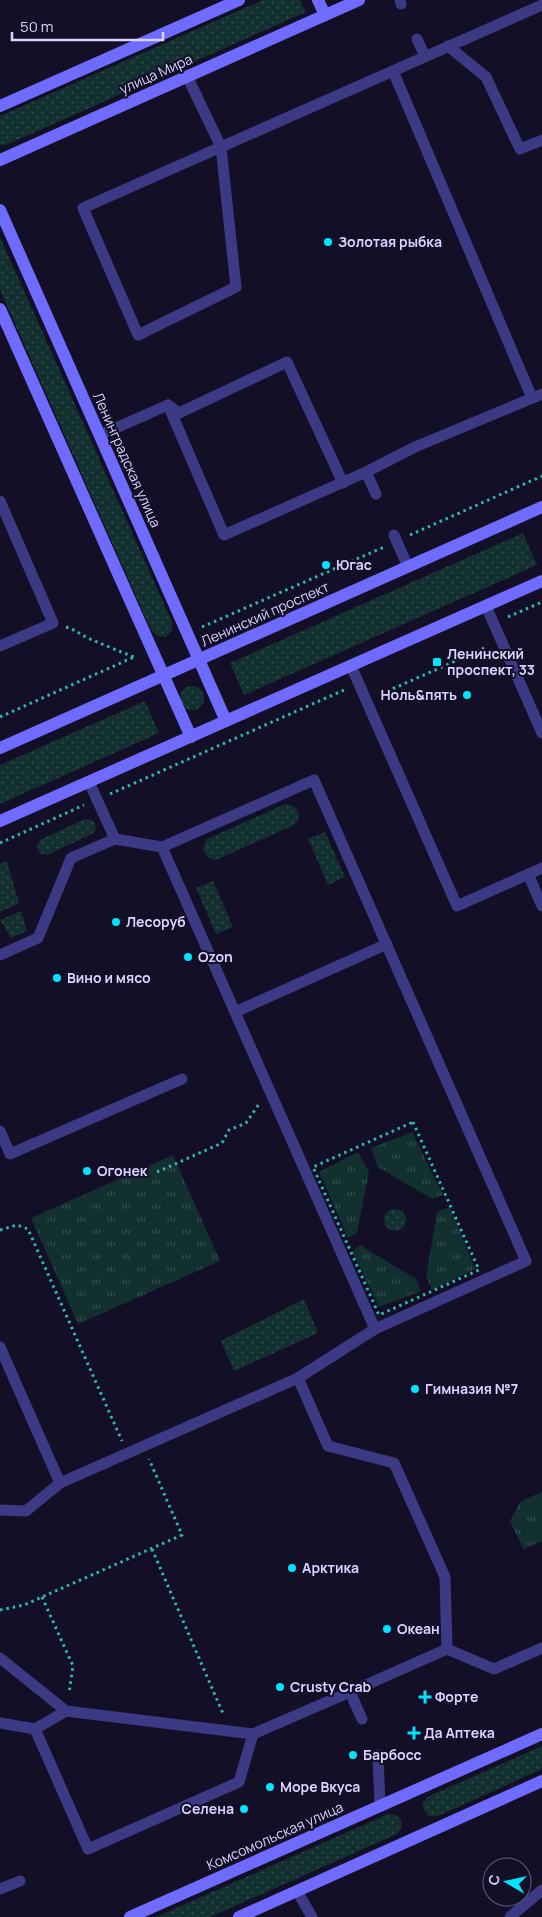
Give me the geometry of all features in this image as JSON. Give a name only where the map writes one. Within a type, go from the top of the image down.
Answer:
[{"type":"street","points":[[0,106],[224,3],[238,0]]},
{"type":"street","points":[[318,0],[325,15]]},
{"type":"street","name":"улица Мира","points":[[0,160],[359,0]]},
{"type":"street","name":"Ленинградская улица","points":[[0,210],[226,721]]},
{"type":"street","points":[[0,309],[191,736]]},
{"type":"street","name":"Ленинский проспект","points":[[0,748],[542,507]]},
{"type":"street","points":[[0,821],[542,581]]},
{"type":"street","name":"Комсомольская улица","points":[[130,1917],[542,1734]]},
{"type":"street","points":[[239,1917],[542,1781]]},
{"type":"lane","points":[[187,76],[221,147],[236,287],[138,335],[83,208],[221,147],[393,71],[425,56],[542,5]]},
{"type":"lane","points":[[417,39],[425,56]]},
{"type":"lane","points":[[448,46],[486,76],[520,149],[542,140]]},
{"type":"lane","points":[[168,405],[224,535],[343,483],[415,447],[537,396],[393,71]]},
{"type":"lane","points":[[168,405],[179,413],[287,362],[343,483]]},
{"type":"lane","points":[[100,435],[168,405]]},
{"type":"lane","points":[[366,472],[376,494]]},
{"type":"lane","points":[[0,501],[54,623],[0,646]]},
{"type":"lane","points":[[395,538],[408,566]]},
{"type":"lane","points":[[486,606],[542,733]]},
{"type":"lane","points":[[351,666],[457,906],[542,868]]},
{"type":"lane","points":[[0,955],[38,938],[71,858],[114,839],[162,847],[314,780],[526,1261],[374,1328],[298,1378],[60,1483],[26,1511],[0,1510]]},
{"type":"lane","points":[[89,782],[114,839]]},
{"type":"lane","points":[[162,847],[374,1328]]},
{"type":"lane","points":[[528,874],[542,906]]},
{"type":"lane","points":[[235,1012],[387,944]]},
{"type":"lane","points":[[0,1131],[10,1154],[182,1078]]},
{"type":"lane","points":[[0,1347],[60,1483]]},
{"type":"lane","points":[[298,1378],[328,1446],[394,1463],[445,1578],[447,1649]]},
{"type":"lane","points":[[0,1658],[66,1711],[253,1734],[447,1649],[494,1669],[542,1648]]},
{"type":"lane","points":[[350,1692],[362,1718]]},
{"type":"lane","points":[[0,1723],[35,1729],[66,1711]]},
{"type":"lane","points":[[35,1729],[88,1849],[240,1782],[253,1734]]},
{"type":"lane","points":[[378,1755],[380,1806]]},
{"type":"lane","points":[[0,1890],[20,1881]]},
{"type":"lane","points":[[510,1917],[542,1890]]},
{"type":"lane","points":[[297,1891],[312,1917]]},
{"type":"path","points":[[188,633],[395,538],[542,476]]},
{"type":"path","points":[[494,624],[542,602]]},
{"type":"path","points":[[54,623],[79,631],[89,638],[134,657]]},
{"type":"path","points":[[366,701],[501,641]]},
{"type":"path","points":[[0,717],[152,649]]},
{"type":"path","points":[[0,842],[359,683]]},
{"type":"path","points":[[157,1172],[222,1143],[229,1130],[246,1123],[269,1090]]},
{"type":"path","points":[[413,1122],[479,1270],[379,1315],[313,1167],[413,1122]]},
{"type":"path","points":[[0,1230],[17,1224],[28,1229],[128,1454]]},
{"type":"path","points":[[0,1610],[24,1605],[182,1536],[144,1447]]},
{"type":"path","points":[[152,1549],[231,1732]]},
{"type":"path","points":[[42,1597],[73,1666],[66,1711]]},
{"type":"green space","points":[[263,0],[300,0],[306,12],[6,145],[0,145],[0,116]]},
{"type":"green space","points":[[0,237],[172,622],[172,631],[166,637],[157,636],[151,630],[0,290]]},
{"type":"green space","points":[[523,533],[537,565],[244,695],[230,663]]},
{"type":"green space","points":[[192,686],[197,687],[203,693],[203,703],[197,709],[192,710],[187,709],[181,703],[180,698],[181,693],[187,687]]},
{"type":"green space","points":[[145,701],[159,733],[0,804],[0,765]]},
{"type":"green space","points":[[285,804],[293,806],[298,811],[297,822],[294,825],[216,860],[209,858],[204,852],[207,839]]},
{"type":"green space","points":[[85,819],[95,823],[96,829],[92,834],[47,855],[40,853],[37,846],[40,840]]},
{"type":"green space","points":[[325,832],[345,877],[328,885],[308,839]]},
{"type":"green space","points":[[7,861],[19,903],[0,912],[0,864]]},
{"type":"green space","points":[[213,881],[233,927],[216,934],[196,888]]},
{"type":"green space","points":[[21,911],[27,931],[11,938],[0,920]]},
{"type":"green space","points":[[412,1132],[443,1195],[432,1199],[378,1167],[371,1148]]},
{"type":"green space","points":[[358,1152],[369,1172],[357,1233],[348,1238],[319,1172]]},
{"type":"green space","points":[[173,1155],[220,1261],[78,1324],[31,1218]]},
{"type":"green space","points":[[450,1207],[475,1269],[432,1290],[426,1276],[437,1212]]},
{"type":"green space","points":[[395,1209],[403,1212],[406,1220],[403,1228],[395,1231],[387,1228],[384,1220],[387,1212]]},
{"type":"green space","points":[[360,1245],[416,1279],[421,1291],[379,1307],[352,1251]]},
{"type":"green space","points":[[304,1299],[318,1333],[234,1371],[221,1341]]},
{"type":"green space","points":[[542,1492],[542,1541],[523,1549],[510,1521],[520,1502]]},
{"type":"green space","points":[[542,1746],[542,1769],[438,1816],[429,1816],[424,1810],[423,1802],[429,1796]]},
{"type":"green space","points":[[388,1814],[396,1815],[401,1820],[402,1828],[397,1834],[210,1917],[156,1917]]},
{"type":"place","name":"Золотая рыбка","points":[[328,242]]},
{"type":"place","name":"Югас","points":[[326,565]]},
{"type":"place","name":"Ленинский проспект, 33","points":[[437,662]]},
{"type":"place","name":"Ноль&пять","points":[[467,695]]},
{"type":"place","name":"Лесоруб","points":[[116,922]]},
{"type":"place","name":"Ozon","points":[[188,957]]},
{"type":"place","name":"Вино и мясо","points":[[57,978]]},
{"type":"place","name":"Огонек","points":[[87,1171]]},
{"type":"place","name":"Гимназия №7","points":[[415,1389]]},
{"type":"place","name":"Арктика","points":[[292,1568]]},
{"type":"place","name":"Океан","points":[[387,1629]]},
{"type":"place","name":"Crusty Crab","points":[[280,1687]]},
{"type":"place","name":"Форте","points":[[425,1697]]},
{"type":"place","name":"Да Аптека","points":[[414,1733]]},
{"type":"place","name":"Барбосс","points":[[353,1755]]},
{"type":"place","name":"Море Вкуса","points":[[270,1787]]},
{"type":"place","name":"Селена","points":[[244,1809]]}]
